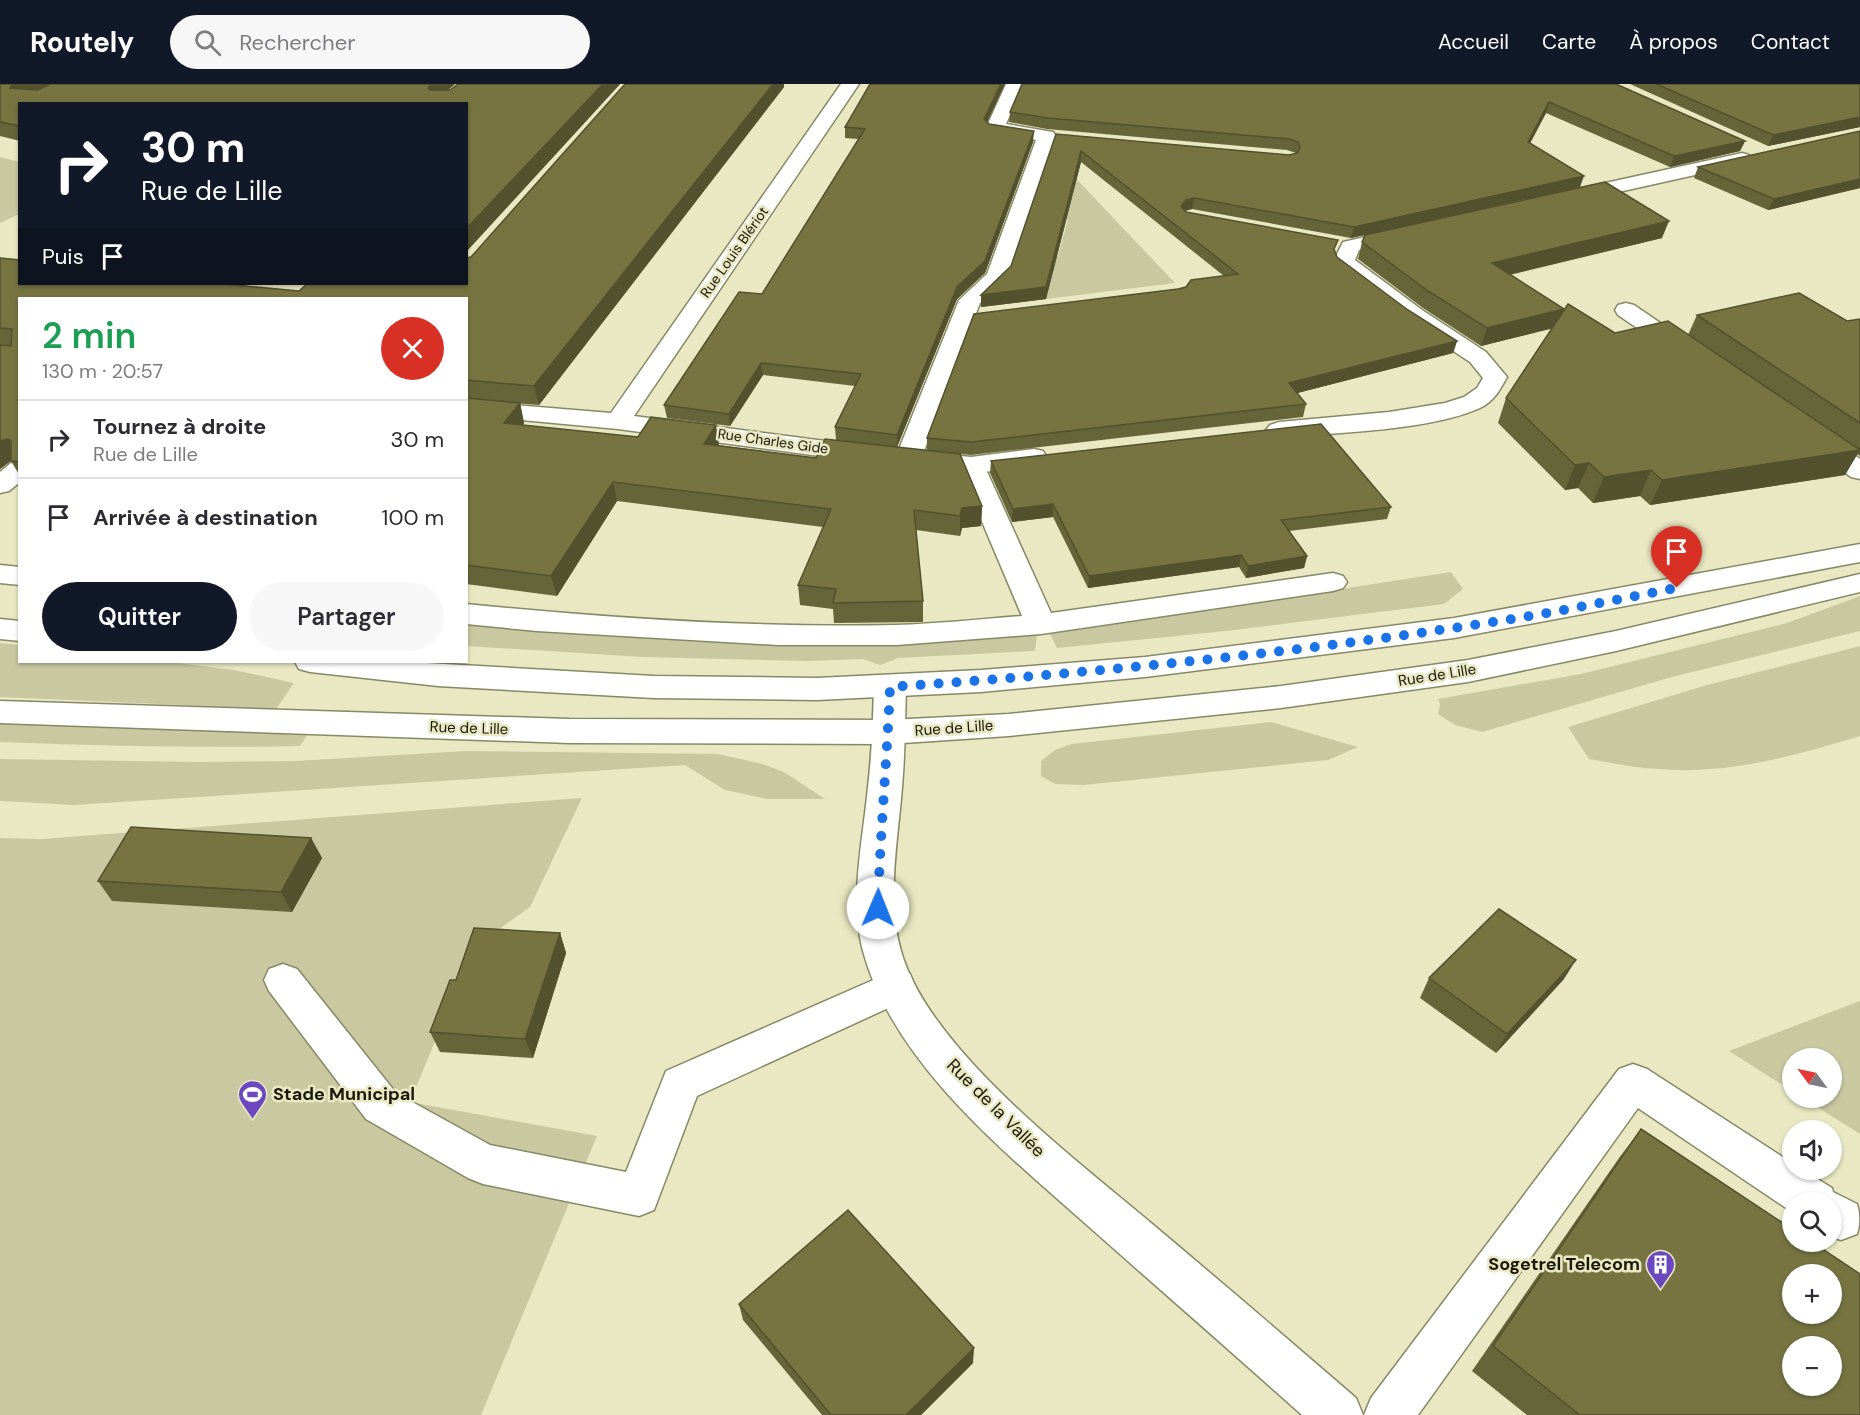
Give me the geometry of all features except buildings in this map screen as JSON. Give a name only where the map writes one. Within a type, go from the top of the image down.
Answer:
[{"type":"street","name":"Rue Louis Blériot","points":[[618,421],[850,84]]},
{"type":"street","points":[[1015,84],[995,128],[1070,138]]},
{"type":"street","points":[[908,459],[970,300],[997,277],[1047,136]]},
{"type":"street","points":[[1546,202],[1762,152],[1738,142]]},
{"type":"street","points":[[1327,242],[1350,246],[1420,231]]},
{"type":"street","points":[[1261,432],[1409,418],[1449,411],[1485,394],[1495,377],[1478,357],[1414,315],[1344,262],[1350,246]]},
{"type":"street","points":[[1626,310],[1704,363]]},
{"type":"street","points":[[964,318],[988,315]]},
{"type":"street","name":"Rue Charles Gide","points":[[468,408],[618,421],[908,459],[971,465],[1052,455]]},
{"type":"street","points":[[1802,430],[1860,471]]},
{"type":"street","points":[[971,465],[1041,624]]},
{"type":"street","points":[[0,485],[18,471]]},
{"type":"street","points":[[318,663],[386,671],[504,680],[654,687],[806,689],[890,687],[1144,666],[1454,628],[1860,553]]},
{"type":"street","points":[[0,574],[18,576]]},
{"type":"street","points":[[468,614],[537,621],[777,635],[897,635],[1041,624],[1333,582]]},
{"type":"street","name":"Rue de Lille","points":[[0,712],[83,717],[569,731],[888,732],[1010,725],[1218,704],[1468,671],[1628,638],[1860,583]]},
{"type":"street","points":[[0,629],[18,631]]},
{"type":"street","points":[[359,663],[386,671]]},
{"type":"street","name":"Rue de la Vallée","points":[[890,687],[878,908],[882,951],[896,986],[920,1026],[968,1086],[1104,1211],[1339,1415]]},
{"type":"street","points":[[283,980],[381,1106],[483,1164],[639,1195],[681,1084],[896,986]]},
{"type":"street","points":[[1388,1415],[1633,1082],[1800,1192]]},
{"type":"shaded area","points":[[1047,148],[1175,283],[982,307],[975,303],[1011,252],[1058,256],[1068,219],[1025,215]]},
{"type":"shaded area","points":[[0,157],[18,162],[18,214],[0,223]]},
{"type":"shaded area","points":[[1451,572],[1463,589],[1444,604],[1226,631],[1057,648],[1050,634]]},
{"type":"shaded area","points":[[1860,596],[1860,631],[1672,677],[1482,732],[1455,725],[1438,714],[1440,704],[1438,699],[1581,674],[1787,623]]},
{"type":"shaded area","points":[[468,619],[1037,633],[1035,651],[898,658],[880,665],[863,659],[807,661],[643,657],[468,646]]},
{"type":"shaded area","points":[[0,643],[18,645],[18,663],[177,663],[234,670],[294,683],[276,709],[0,697]]},
{"type":"shaded area","points":[[1860,646],[1860,736],[1785,757],[1709,769],[1683,770],[1623,765],[1589,759],[1568,727],[1707,685]]},
{"type":"shaded area","points":[[1271,722],[1358,747],[1328,760],[1084,785],[1055,784],[1041,776],[1041,761],[1055,750],[1072,744]]},
{"type":"shaded area","points":[[0,723],[308,734],[300,746],[112,746],[0,742]]},
{"type":"shaded area","points":[[466,751],[718,754],[763,764],[784,772],[825,799],[767,799],[725,790],[685,765],[75,805],[0,801],[0,759],[295,761]]},
{"type":"shaded area","name":"Stade Municipal","points":[[582,798],[530,907],[474,947],[410,1102],[597,1136],[481,1415],[0,1415],[0,838],[42,839]]},
{"type":"shaded area","points":[[1860,1001],[1860,1134],[1842,1123],[1842,1120],[1838,1120],[1819,1108],[1842,1108],[1842,1048],[1782,1048],[1782,1085],[1729,1051]]},
{"type":"place","name":"Stade Municipal","points":[[252,1120]]},
{"type":"place","name":"Sogetrel Telecom","points":[[1661,1290]]},
{"type":"route","points":[[878,908],[880,843],[888,764],[890,687],[1144,666],[1430,631],[1502,621],[1677,588]]}]
